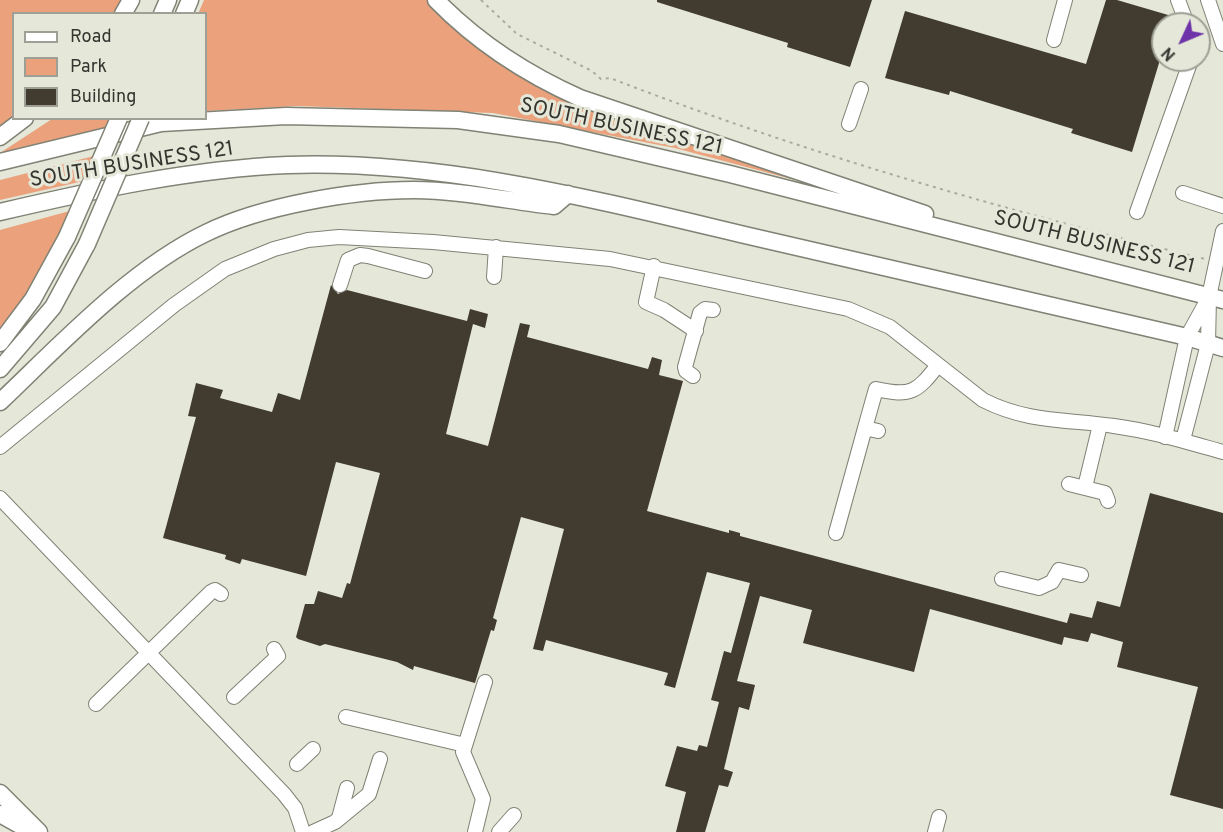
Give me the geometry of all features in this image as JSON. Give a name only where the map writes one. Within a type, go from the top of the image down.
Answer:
[{"type":"main road","points":[[436,0],[484,44],[544,82],[580,98],[1003,239],[1029,245],[1039,253]]},
{"type":"main road","name":"SOUTH BUSINESS 121","points":[[0,162],[160,123],[286,116],[458,120],[559,134],[730,174],[1216,298]]},
{"type":"main road","points":[[0,137],[22,120]]},
{"type":"main road","points":[[0,343],[33,299],[67,237],[118,120]]},
{"type":"main road","points":[[0,369],[52,307],[87,244],[140,120]]},
{"type":"main road","name":"SOUTH BUSINESS 121","points":[[0,212],[102,189],[201,173],[286,165],[360,166],[443,172],[568,194],[1187,337],[1216,346]]},
{"type":"main road","points":[[0,402],[118,292],[166,256],[207,232],[255,216],[336,196],[415,190],[554,206],[568,194]]},
{"type":"main road","points":[[0,392],[23,369],[41,363]]},
{"type":"main road","points":[[0,793],[39,832]]},
{"type":"main road","points":[[0,814],[33,832]]},
{"type":"street","points":[[1054,40],[1065,0]]},
{"type":"street","points":[[1210,1],[1223,44]]},
{"type":"street","points":[[1137,212],[1187,72]]},
{"type":"street","points":[[849,124],[861,89]]},
{"type":"street","points":[[1183,193],[1223,206]]},
{"type":"street","points":[[1183,440],[1216,346],[1216,262],[1223,231]]},
{"type":"street","points":[[0,447],[194,290],[241,261],[290,244],[339,237],[575,254],[654,266],[863,314],[890,327],[983,400],[1000,409],[1037,419],[1100,425],[1183,440],[1223,452]]},
{"type":"street","points":[[494,277],[496,248]]},
{"type":"street","points":[[340,285],[348,260],[360,255],[425,271]]},
{"type":"street","points":[[654,266],[646,302],[664,310],[696,331]]},
{"type":"street","points":[[1165,437],[1187,337],[1216,298]]},
{"type":"street","points":[[693,376],[685,367],[702,310],[712,310]]},
{"type":"street","points":[[836,534],[872,429],[876,389],[904,394],[912,392],[921,386],[938,365]]},
{"type":"street","points":[[1085,488],[1100,425]]},
{"type":"street","points":[[1069,484],[1105,493],[1108,501]]},
{"type":"street","points":[[0,498],[284,794],[295,808],[303,832]]},
{"type":"street","points":[[1002,579],[1039,588],[1052,582],[1059,570],[1082,575]]},
{"type":"street","points":[[96,704],[211,592],[215,590],[221,594]]},
{"type":"street","points":[[234,697],[276,658],[278,653],[274,649]]},
{"type":"street","points":[[475,832],[483,799],[463,755],[485,682]]},
{"type":"street","points":[[346,717],[465,746]]},
{"type":"street","points":[[297,764],[313,749]]},
{"type":"street","points":[[313,832],[326,828],[369,794],[380,759]]},
{"type":"street","points":[[339,818],[347,788]]},
{"type":"street","points":[[500,832],[514,815]]},
{"type":"street","points":[[935,832],[939,817]]},
{"type":"path","points":[[481,0],[517,34],[592,71],[601,79],[610,78],[709,116],[955,194],[1216,262]]},
{"type":"green space","points":[[0,0],[124,0],[116,12],[12,12],[12,120],[0,132]]},
{"type":"green space","points":[[204,0],[429,0],[503,61],[812,178],[810,184],[675,148],[493,113],[297,106],[207,111],[207,12],[199,12]]},
{"type":"green space","points":[[50,120],[114,120],[111,126],[101,132],[0,157],[0,153]]},
{"type":"green space","points":[[98,155],[88,180],[0,200],[0,180]]},
{"type":"green space","points":[[77,209],[57,252],[0,336],[0,230]]},
{"type":"building","points":[[657,0],[872,0],[850,67],[787,47],[788,43],[657,2]]},
{"type":"building","points":[[1106,0],[1117,0],[1158,12],[1151,12],[1151,72],[1156,72],[1132,152],[1071,133],[1073,129],[950,91],[949,95],[885,78],[905,11],[1086,64]]},
{"type":"building","points":[[331,285],[338,294],[347,290],[467,321],[470,309],[488,314],[485,328],[473,324],[446,434],[488,446],[520,323],[530,325],[527,337],[648,369],[652,357],[662,360],[659,375],[683,381],[647,511],[729,533],[729,530],[740,533],[740,536],[1067,623],[1070,613],[1092,618],[1097,601],[1120,607],[1150,493],[1223,513],[1223,809],[1170,795],[1198,687],[1117,667],[1123,642],[1091,633],[1088,642],[1064,637],[1062,645],[930,609],[914,672],[803,643],[812,610],[760,596],[737,681],[755,685],[749,710],[739,707],[724,769],[733,772],[728,787],[719,785],[705,832],[676,832],[686,792],[665,786],[677,746],[697,751],[699,745],[707,747],[719,702],[711,700],[724,651],[731,653],[750,583],[707,572],[675,688],[664,685],[668,673],[546,640],[543,651],[533,649],[564,529],[521,517],[493,618],[497,620],[494,631],[491,630],[475,683],[414,666],[413,670],[397,662],[325,644],[320,646],[298,639],[296,637],[305,604],[314,604],[318,591],[342,598],[347,583],[350,584],[380,473],[336,462],[306,576],[242,559],[240,564],[225,559],[226,555],[163,538],[196,417],[188,416],[196,383],[223,390],[220,398],[272,412],[278,393],[300,400]]}]
